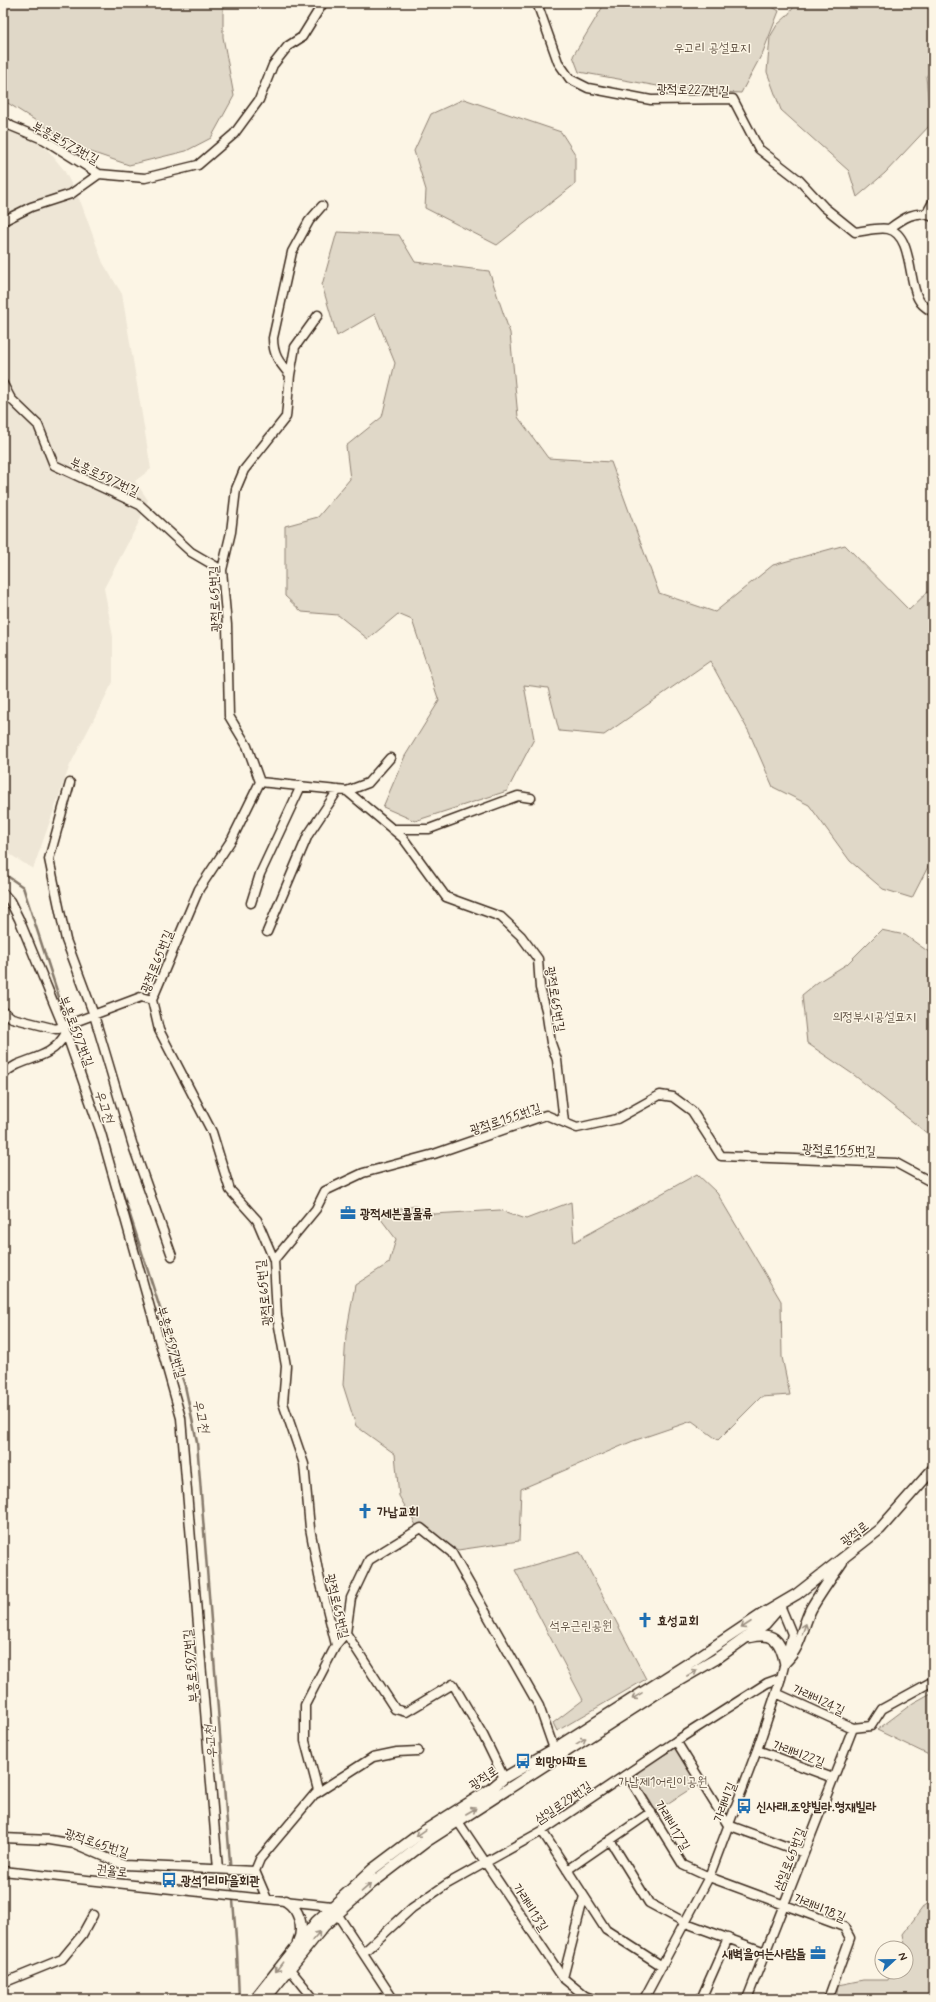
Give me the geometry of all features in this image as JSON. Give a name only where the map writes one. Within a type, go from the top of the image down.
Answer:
[{"type":"main road","name":"광적로","points":[[265,1999],[324,1926],[335,1910],[373,1869],[415,1837],[504,1778],[554,1749],[763,1614],[780,1606],[880,1529],[933,1469]]},
{"type":"main road","points":[[785,1662],[796,1648],[810,1611],[848,1554]]},
{"type":"main road","name":"광적로","points":[[255,1999],[316,1922],[335,1910],[457,1820],[654,1695],[716,1659],[765,1624],[780,1606]]},
{"type":"main road","points":[[744,1639],[761,1635],[772,1637],[779,1642],[785,1662]]},
{"type":"main road","points":[[286,1901],[293,1906],[298,1913],[300,1923],[299,1939],[294,1948]]},
{"type":"street","name":"부흥로573번길","points":[[3,120],[11,126],[45,140],[99,174],[145,178],[198,165],[234,134],[259,100],[273,65],[288,46],[302,37],[323,3]]},
{"type":"street","name":"광적로227번길","points":[[538,3],[558,62],[570,79],[588,88],[651,100],[733,99],[760,149],[799,180],[824,207],[855,232],[889,229]]},
{"type":"street","points":[[3,221],[31,207],[71,194],[99,174]]},
{"type":"street","points":[[933,202],[930,215],[912,215],[903,218],[889,229],[898,235],[905,246],[918,300],[925,308],[933,312]]},
{"type":"street","points":[[290,375],[279,363],[273,351],[276,318],[292,252],[309,221],[322,206]]},
{"type":"street","points":[[290,375],[295,347],[318,315]]},
{"type":"street","name":"광적로65번길","points":[[290,375],[286,417],[244,470],[236,489],[231,532],[222,570],[227,625],[229,716],[247,746],[260,782],[232,839],[199,889],[152,1000],[159,1030],[212,1132],[230,1190],[257,1220],[274,1260],[277,1315],[286,1366],[283,1403],[304,1464],[310,1528],[319,1576],[336,1645],[305,1705],[305,1741],[318,1790],[316,1793]]},
{"type":"street","name":"부흥로597번길","points":[[3,384],[11,400],[38,425],[54,465],[140,505],[191,552],[222,570]]},
{"type":"street","points":[[260,782],[343,791],[368,782],[390,758]]},
{"type":"street","points":[[70,782],[49,859],[66,940],[92,1015],[133,1146],[172,1256]]},
{"type":"street","points":[[251,902],[260,874],[301,786]]},
{"type":"street","points":[[267,932],[308,835],[343,791]]},
{"type":"street","name":"광적로65번길","points":[[343,791],[403,838],[446,897],[501,917],[521,936],[538,959],[540,988],[546,1010],[551,1044],[557,1060],[564,1122]]},
{"type":"street","points":[[392,829],[429,829],[518,796],[531,798]]},
{"type":"street","name":"부흥로597번길","points":[[3,893],[10,901],[19,920],[66,1028],[101,1133],[181,1418],[221,1870]]},
{"type":"street","points":[[3,1011],[12,1018],[56,1030],[66,1028],[92,1015],[141,997],[152,1000]]},
{"type":"street","points":[[3,1075],[9,1069],[51,1051],[60,1044],[66,1028]]},
{"type":"street","name":"광적로155번길","points":[[274,1260],[316,1209],[325,1191],[363,1173],[434,1154],[546,1115],[577,1128],[617,1119],[660,1094],[673,1097],[692,1112],[720,1156],[896,1163],[933,1184]]},
{"type":"street","points":[[336,1645],[346,1634],[351,1598],[369,1560],[421,1528],[452,1553],[539,1706],[554,1749]]},
{"type":"street","name":"가래비길","points":[[644,1999],[686,1923],[709,1877],[757,1750],[781,1678],[792,1634],[780,1606]]},
{"type":"street","points":[[346,1634],[395,1709],[406,1712],[453,1684],[483,1735],[504,1778]]},
{"type":"street","name":"삼일로29번길","points":[[363,1953],[412,1908],[447,1884],[542,1831],[676,1741],[767,1683],[781,1678]]},
{"type":"street","points":[[853,1728],[871,1726],[882,1709],[933,1680]]},
{"type":"street","name":"가래비24길","points":[[776,1693],[853,1728]]},
{"type":"street","name":"삼일로65번길","points":[[747,1999],[853,1728]]},
{"type":"street","points":[[676,1741],[728,1825],[804,1853]]},
{"type":"street","name":"가래비22길","points":[[757,1750],[833,1778]]},
{"type":"street","points":[[381,1999],[391,1996],[335,1910],[267,1899],[255,1871],[260,1859],[316,1793],[373,1757],[397,1752],[418,1751]]},
{"type":"street","name":"가래비17길","points":[[627,1774],[683,1865],[709,1877]]},
{"type":"street","points":[[567,1870],[651,1812]]},
{"type":"street","name":"가래비13길","points":[[457,1820],[486,1861],[563,1978],[586,1998]]},
{"type":"street","points":[[542,1831],[606,1930],[662,1966]]},
{"type":"street","name":"광적로65번길","points":[[3,1838],[50,1840],[75,1844],[124,1865],[255,1871]]},
{"type":"street","points":[[610,1840],[649,1903],[686,1923],[765,1952]]},
{"type":"street","name":"권율로","points":[[3,1871],[267,1899]]},
{"type":"street","name":"가래비18길","points":[[709,1877],[844,1927],[850,1938],[828,1999]]},
{"type":"street","points":[[563,1978],[584,1896]]},
{"type":"street","points":[[3,1983],[62,1959],[82,1935],[93,1915]]},
{"type":"street","points":[[701,1999],[728,1938]]},
{"type":"street","points":[[289,1968],[314,1999]]},
{"type":"shaded area","points":[[3,121],[47,149],[64,170],[81,203],[103,263],[122,294],[151,469],[135,481],[148,500],[138,524],[104,588],[113,637],[113,682],[70,765],[33,869],[3,850]]},
{"type":"green space","points":[[3,3],[223,3],[223,37],[234,96],[211,138],[186,151],[129,165],[79,148],[3,100]]},
{"type":"green space","name":"우고리 공설묘지","points":[[605,3],[766,3],[779,11],[763,52],[741,93],[680,90],[579,72],[573,56]]},
{"type":"green space","points":[[797,3],[933,3],[933,67],[926,77],[931,124],[885,173],[857,197],[849,171],[781,110],[767,72],[770,37],[777,25],[787,16]]},
{"type":"green space","points":[[464,99],[561,132],[575,154],[575,184],[497,245],[425,208],[426,190],[414,151],[431,114]]},
{"type":"green space","points":[[337,232],[399,235],[415,262],[489,271],[510,333],[518,417],[548,458],[611,462],[659,593],[715,612],[773,565],[845,545],[909,610],[933,587],[933,857],[912,898],[883,889],[850,861],[809,805],[773,787],[749,732],[710,661],[604,735],[559,731],[548,688],[524,685],[534,739],[507,791],[415,821],[383,807],[405,756],[439,701],[412,620],[398,614],[368,639],[338,615],[302,612],[285,596],[285,526],[318,517],[350,479],[346,446],[382,417],[395,363],[375,314],[337,336],[322,285]]},
{"type":"green space","name":"의정부시공설묘지","points":[[881,930],[905,935],[933,955],[933,1138],[854,1075],[807,1043],[802,995],[818,982],[847,964]]},
{"type":"green space","points":[[697,1174],[717,1193],[781,1301],[782,1357],[790,1395],[761,1397],[718,1440],[692,1421],[633,1441],[521,1489],[519,1541],[458,1550],[416,1525],[399,1496],[395,1454],[356,1426],[343,1385],[346,1335],[355,1285],[389,1263],[396,1239],[377,1214],[415,1206],[434,1214],[500,1210],[526,1219],[571,1202],[574,1242]]},
{"type":"green space","name":"석우근린공원","points":[[580,1552],[646,1679],[557,1731],[553,1723],[583,1700],[515,1570]]},
{"type":"green space","points":[[933,1692],[933,1757],[877,1730],[913,1703]]},
{"type":"green space","name":"가납제1어린이공원","points":[[675,1748],[698,1784],[656,1811],[635,1776],[643,1768]]},
{"type":"green space","points":[[933,1900],[933,1999],[836,1999],[838,1985],[863,1980],[914,1980],[914,1940],[904,1940],[903,1934],[923,1907]]},
{"type":"waterway","name":"우고천","points":[[3,873],[23,887],[78,1055]]},
{"type":"waterway","name":"우고천","points":[[118,1178],[185,1386],[197,1442],[237,1951],[239,1999]]},
{"type":"place","name":"광적세븐콜물류","points":[[348,1213]]},
{"type":"place","name":"가납교회","points":[[365,1511]]},
{"type":"place","name":"효성교회","points":[[645,1620]]},
{"type":"place","name":"희망아파트","points":[[523,1761]]},
{"type":"place","name":"신사래.조양빌라.형재빌라","points":[[744,1806]]},
{"type":"place","name":"광석1리마을회관","points":[[169,1880]]},
{"type":"place","name":"새벽을여는사람들","points":[[818,1953]]}]
